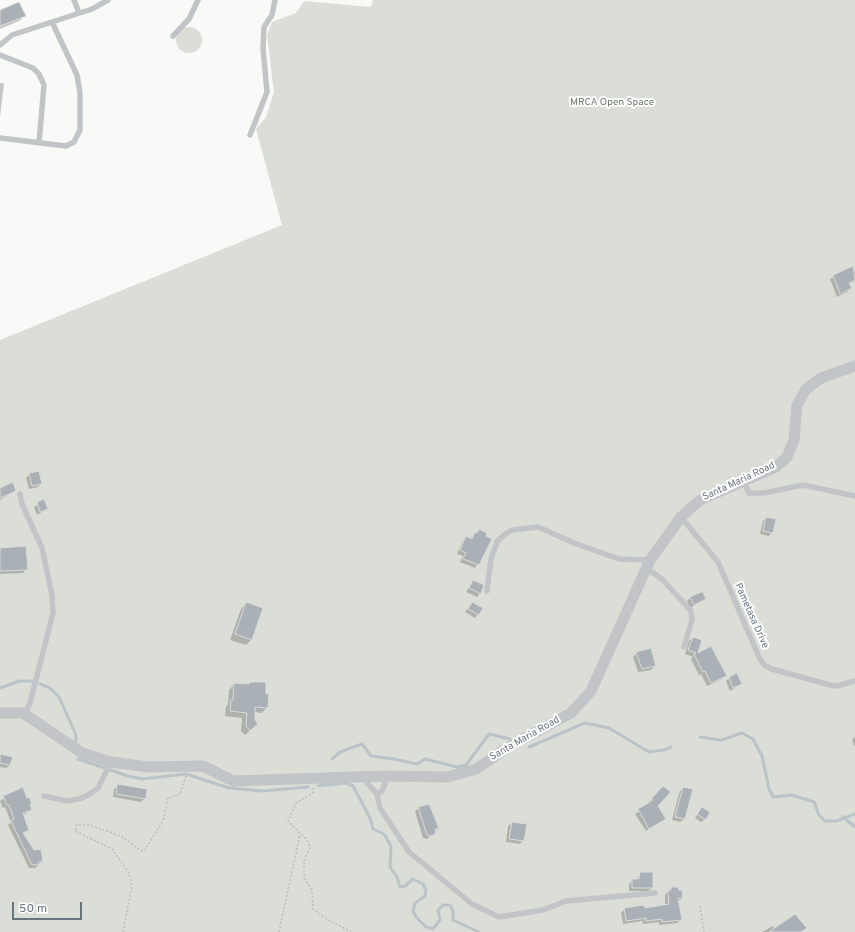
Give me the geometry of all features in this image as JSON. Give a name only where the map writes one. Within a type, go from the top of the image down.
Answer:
[{"type":"street","name":"Santa Maria Road","points":[[25,714],[82,753],[110,763],[148,767],[190,765],[203,766],[233,781],[365,776],[448,777],[476,769],[510,746],[571,713],[591,690],[648,564],[681,517],[700,500],[776,467],[787,457],[794,440],[797,405],[806,389],[822,378],[855,366]]},
{"type":"street","points":[[0,713],[25,714]]},
{"type":"lane","points":[[74,0],[79,13]]},
{"type":"lane","points":[[0,45],[12,35],[79,13],[108,0]]},
{"type":"lane","points":[[173,36],[189,19],[198,0]]},
{"type":"lane","points":[[250,135],[267,92],[263,48],[264,27],[272,15],[275,0]]},
{"type":"lane","points":[[0,138],[66,146],[74,142],[80,130],[80,93],[77,74],[52,22]]},
{"type":"lane","points":[[0,55],[33,68],[39,74],[44,85],[39,142]]},
{"type":"lane","points":[[743,482],[749,493],[764,492],[803,485],[855,496]]},
{"type":"lane","points":[[20,494],[22,504],[42,548],[52,594],[53,613],[30,703],[25,714]]},
{"type":"lane","name":"Pametasa Drive","points":[[681,517],[718,562],[759,657],[764,665],[772,669],[830,685],[844,685],[855,681]]},
{"type":"lane","points":[[486,591],[491,559],[497,542],[512,530],[538,527],[574,543],[619,559],[648,564],[691,611],[692,620],[684,647]]},
{"type":"lane","points":[[44,796],[67,801],[79,799],[98,788],[110,763]]},
{"type":"lane","points":[[365,776],[368,784],[377,794],[385,816],[409,852],[472,904],[499,917],[543,910],[566,901],[655,893]]},
{"type":"lane","points":[[377,794],[382,791],[385,784],[384,776]]},
{"type":"path","points":[[123,932],[132,886],[129,873],[112,849],[75,831],[76,825],[88,825],[110,832],[123,837],[140,850],[144,850],[163,821],[168,798],[180,794],[190,765]]},
{"type":"path","points":[[312,778],[314,792],[296,803],[288,821],[307,840],[310,847],[304,861],[304,877],[312,890],[313,909],[325,918],[351,932]]},
{"type":"path","points":[[279,932],[300,834]]},
{"type":"path","points":[[700,906],[704,932]]},
{"type":"green space","name":"MRCA Open Space","points":[[373,0],[855,0],[855,932],[0,932],[0,340],[282,225],[256,129],[266,117],[274,92],[267,35],[272,22],[296,13],[304,1],[371,7]]},
{"type":"green space","points":[[189,27],[198,31],[202,40],[198,49],[189,53],[180,49],[176,40],[180,31]]},
{"type":"building","points":[[19,2],[26,16],[0,26],[0,10]]},
{"type":"building","points":[[853,266],[855,280],[849,283],[852,288],[840,294],[833,275]]},
{"type":"building","points":[[39,471],[42,484],[32,486],[29,473]]},
{"type":"building","points":[[13,482],[16,491],[0,498],[0,488]]},
{"type":"building","points":[[44,499],[48,509],[40,512],[37,502]]},
{"type":"building","points":[[766,517],[776,519],[773,533],[763,531]]},
{"type":"building","points":[[479,529],[487,533],[486,536],[492,539],[479,565],[463,559],[466,553],[460,550],[466,536],[472,539],[475,532],[477,533]]},
{"type":"building","points":[[26,546],[28,570],[0,571],[0,548]]},
{"type":"building","points":[[473,580],[484,585],[481,594],[469,588]]},
{"type":"building","points":[[703,592],[706,599],[694,605],[690,597]]},
{"type":"building","points":[[246,602],[263,608],[252,640],[235,634]]},
{"type":"building","points":[[472,602],[483,608],[479,615],[468,609]]},
{"type":"building","points":[[693,637],[702,640],[698,653],[711,646],[727,676],[711,683],[705,671],[703,672],[694,654],[696,653],[688,650]]},
{"type":"building","points":[[651,648],[656,666],[642,669],[636,652]]},
{"type":"building","points":[[737,673],[742,684],[733,688],[729,677]]},
{"type":"building","points":[[250,682],[266,682],[266,694],[269,694],[268,708],[255,707],[255,720],[258,724],[250,731],[246,726],[247,713],[230,711],[231,700],[233,700],[234,683],[249,684]]},
{"type":"building","points":[[0,754],[13,757],[10,765],[0,763]]},
{"type":"building","points":[[117,784],[147,789],[146,799],[116,794]]},
{"type":"building","points":[[663,786],[671,792],[658,806],[666,819],[649,829],[638,809],[653,800],[651,799]]},
{"type":"building","points":[[23,787],[27,798],[29,797],[32,803],[30,804],[32,810],[23,813],[29,830],[23,833],[34,850],[41,849],[43,861],[39,862],[39,864],[32,865],[11,821],[14,819],[9,805],[7,805],[3,796]]},
{"type":"building","points":[[683,787],[693,789],[685,819],[675,817]]},
{"type":"building","points":[[429,804],[439,828],[435,829],[436,833],[432,836],[427,835],[418,807]]},
{"type":"building","points":[[702,807],[710,812],[706,820],[697,814]]},
{"type":"building","points":[[512,822],[527,824],[524,841],[509,839]]},
{"type":"building","points":[[640,872],[653,872],[653,888],[632,888],[632,879],[639,879]]},
{"type":"building","points":[[671,887],[678,887],[679,890],[682,890],[683,898],[678,898],[682,920],[662,922],[662,919],[646,921],[646,918],[626,921],[624,908],[644,905],[645,908],[669,904],[668,891],[671,890]]},
{"type":"building","points":[[795,914],[807,928],[801,932],[769,932]]},
{"type":"waterway","points":[[0,688],[19,681],[32,681]]},
{"type":"waterway","points":[[40,684],[50,688],[59,697],[76,735],[76,741]]},
{"type":"waterway","points":[[529,747],[585,723],[609,728],[649,752],[664,750],[671,747]]},
{"type":"waterway","points":[[700,737],[721,740],[742,733],[753,739],[762,756],[769,789],[773,797],[792,795],[814,802],[819,815],[825,821],[837,821],[855,814]]},
{"type":"waterway","points":[[332,759],[340,752],[362,744],[371,756],[417,764],[425,759],[457,767],[466,765],[489,734],[510,739]]},
{"type":"waterway","points":[[78,759],[128,776],[142,779],[186,774],[229,788],[263,791],[308,787]]},
{"type":"waterway","points":[[327,785],[346,783],[353,786],[370,818],[373,829],[384,834],[391,846],[390,867],[397,877],[400,887],[405,886],[413,879],[423,884],[426,890],[425,896],[415,903],[413,911],[417,918],[426,927],[433,929],[440,920],[438,910],[443,905],[450,905],[453,911],[453,920],[479,932]]},
{"type":"waterway","points":[[318,786],[328,784]]},
{"type":"waterway","points":[[843,817],[855,827]]}]
